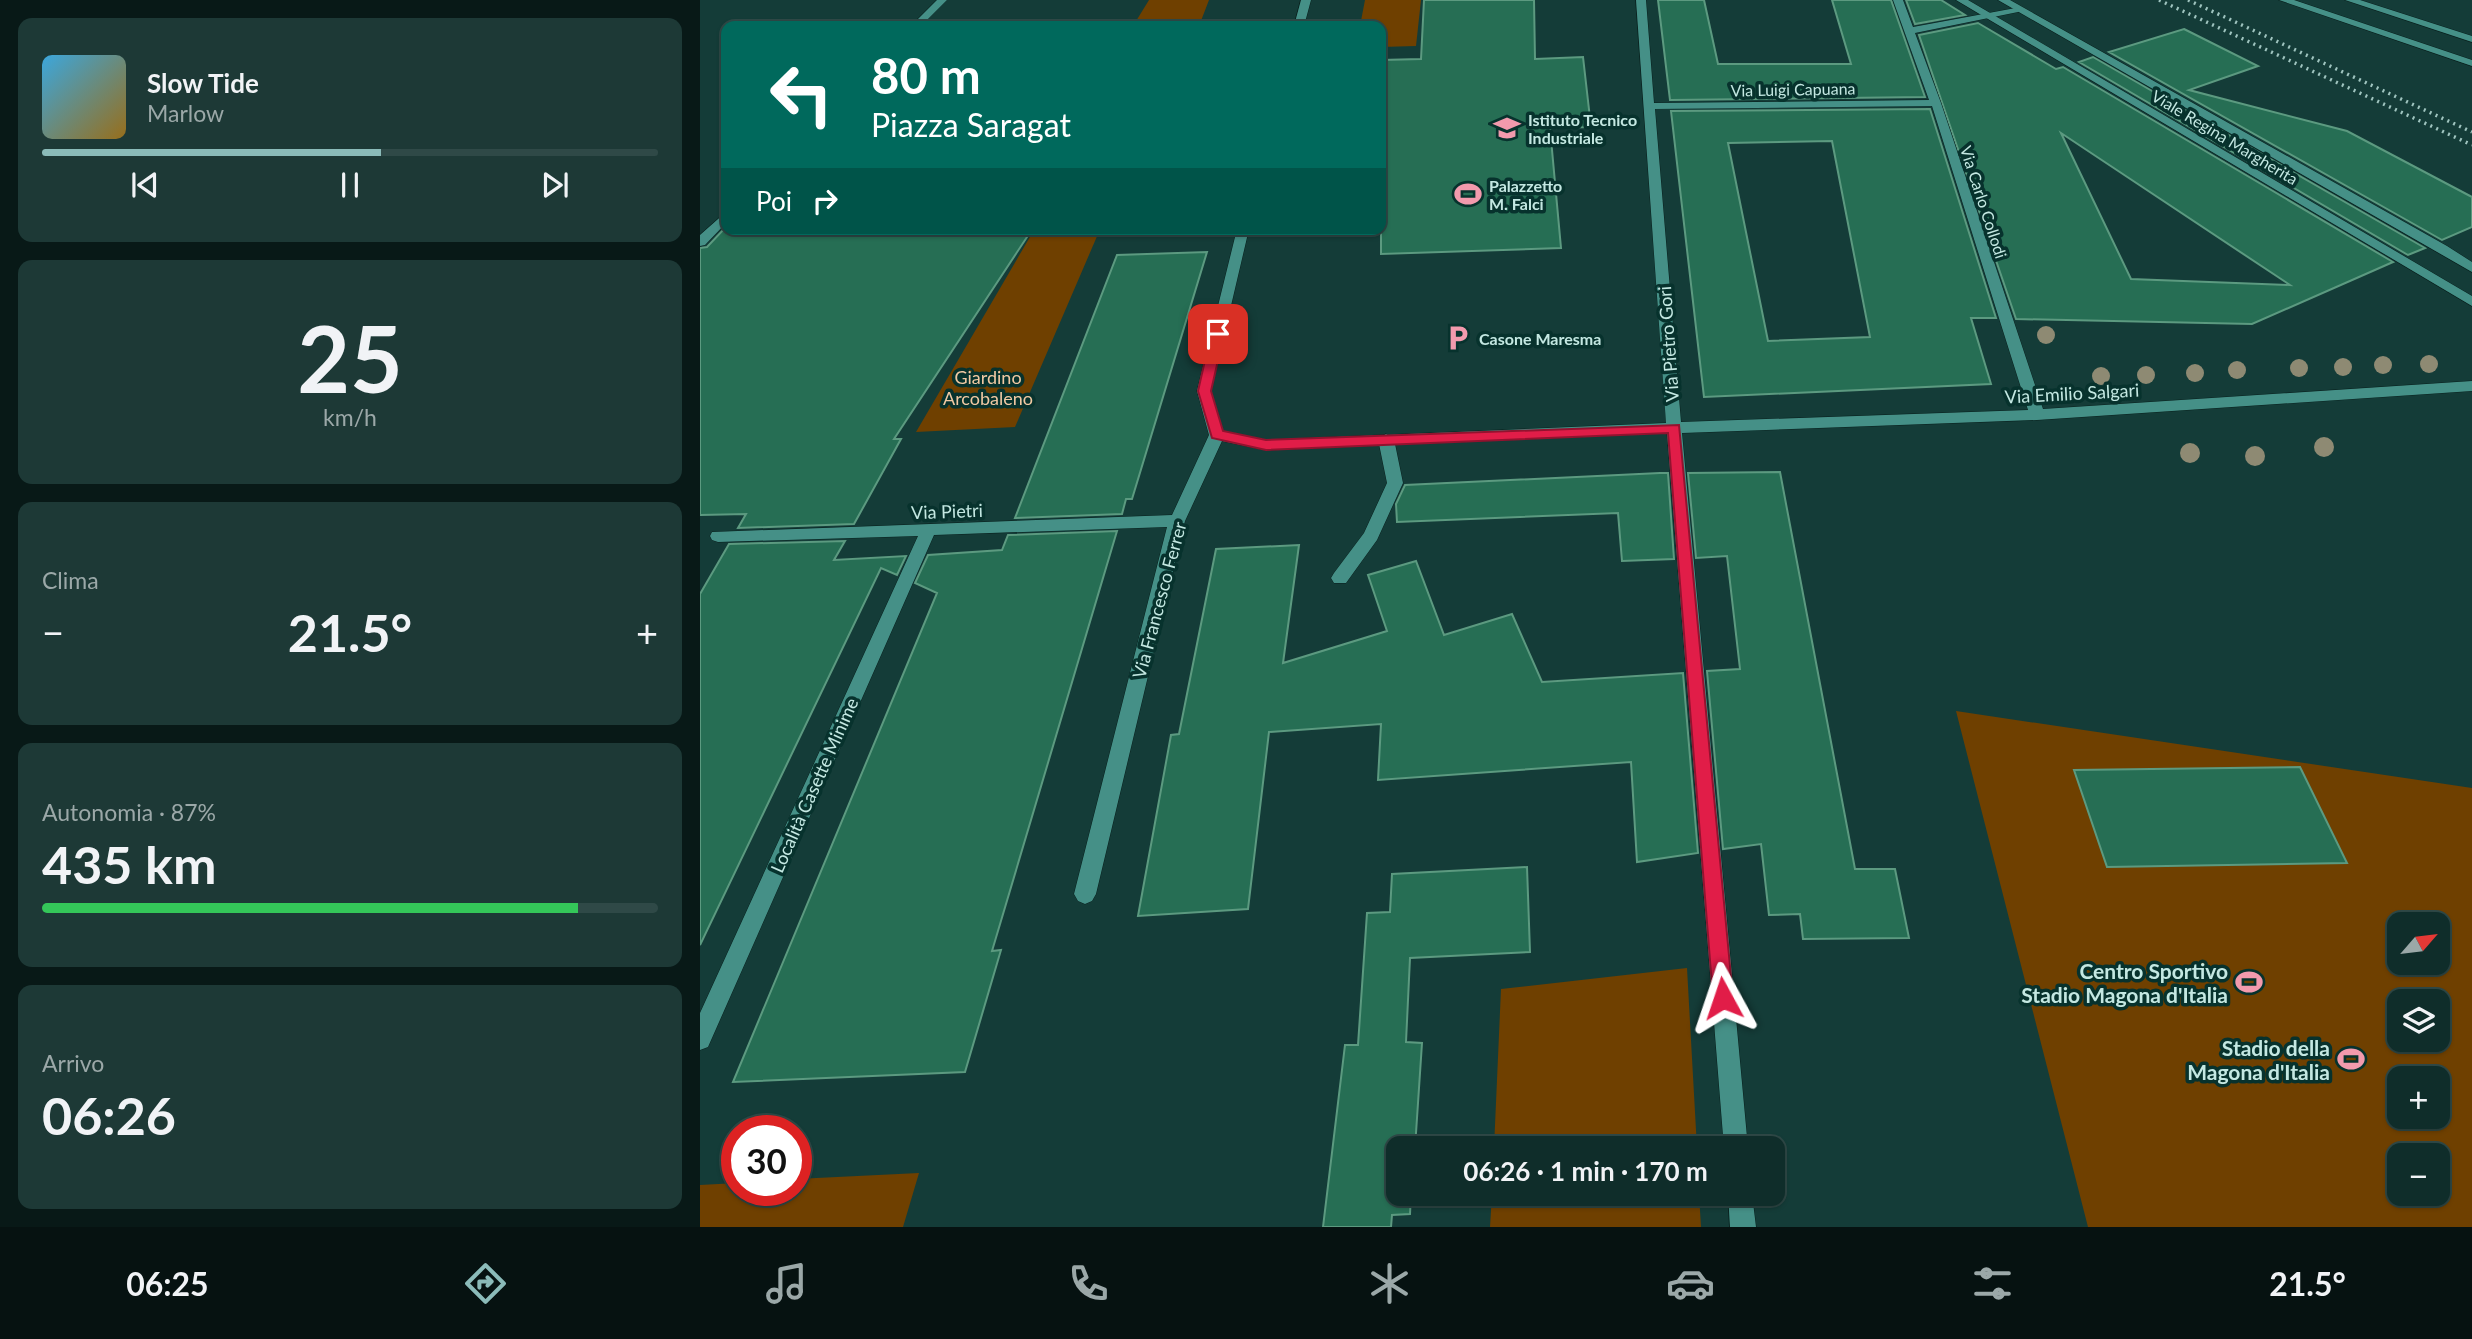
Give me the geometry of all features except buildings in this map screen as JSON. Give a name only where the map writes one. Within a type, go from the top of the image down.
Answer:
[{"type":"street","points":[[921,21],[942,0]]},
{"type":"street","points":[[1300,21],[1306,0]]},
{"type":"street","name":"Via Pietro Gori","points":[[1640,0],[1651,106],[1674,428],[1735,1136]]},
{"type":"street","name":"Via Carlo Collodi","points":[[1898,0],[1936,103],[2037,415]]},
{"type":"street","name":"Viale Regina Margherita","points":[[1961,0],[2472,302]]},
{"type":"street","name":"Viale Regina Margherita","points":[[2003,0],[2472,268]]},
{"type":"street","points":[[2284,0],[2472,63]]},
{"type":"street","points":[[2350,0],[2472,39]]},
{"type":"street","points":[[1909,31],[2018,9]]},
{"type":"street","name":"Via Luigi Capuana","points":[[1651,106],[1936,103]]},
{"type":"street","points":[[700,242],[721,221]]},
{"type":"street","points":[[1217,435],[1204,391],[1242,235]]},
{"type":"street","name":"Via Emilio Salgari","points":[[1217,435],[1266,445],[2037,415],[2472,386]]},
{"type":"street","name":"Via Francesco Ferrer","points":[[1085,894],[1177,521],[1217,435]]},
{"type":"street","points":[[1340,578],[1371,536],[1395,483],[1386,439]]},
{"type":"street","name":"Via Pietri","points":[[718,536],[1177,521]]},
{"type":"street","name":"Località Casette Minime","points":[[700,1039],[928,531]]},
{"type":"street","points":[[1741,1206],[1743,1227]]},
{"type":"green space","points":[[1149,0],[1209,0],[1201,21],[1136,21]]},
{"type":"green space","points":[[1365,0],[1421,0],[1416,46],[1386,47],[1386,21],[1361,21]]},
{"type":"green space","name":"Giardino Arcobaleno","points":[[1031,235],[1098,235],[1015,427],[916,432]]},
{"type":"green space","name":"Centro Sportivo Stadio Magona d'Italia","points":[[1956,711],[2472,788],[2472,1227],[2088,1227]]},
{"type":"green space","points":[[1687,968],[1696,1136],[1495,1136],[1501,989]]},
{"type":"green space","points":[[919,1173],[903,1227],[700,1227],[700,1185],[721,1184],[721,1206],[812,1206],[812,1178]]},
{"type":"green space","points":[[1491,1206],[1700,1206],[1701,1227],[1490,1227]]},
{"type":"railway","points":[[2159,0],[2472,145]]},
{"type":"railway","points":[[2188,0],[2472,132]]},
{"type":"place","name":"Istituto Tecnico Industriale","points":[[1507,128]]},
{"type":"place","name":"Palazzetto M. Falci","points":[[1468,194]]},
{"type":"place","name":"Casone Maresma","points":[[1458,338]]},
{"type":"place","name":"Centro Sportivo Stadio Magona d'Italia","points":[[2249,982]]},
{"type":"place","name":"Stadio della Magona d'Italia","points":[[2351,1059]]},
{"type":"route","points":[[1218,334],[1204,391],[1217,435],[1250,443],[1266,445],[1674,428],[1723,998]]}]
